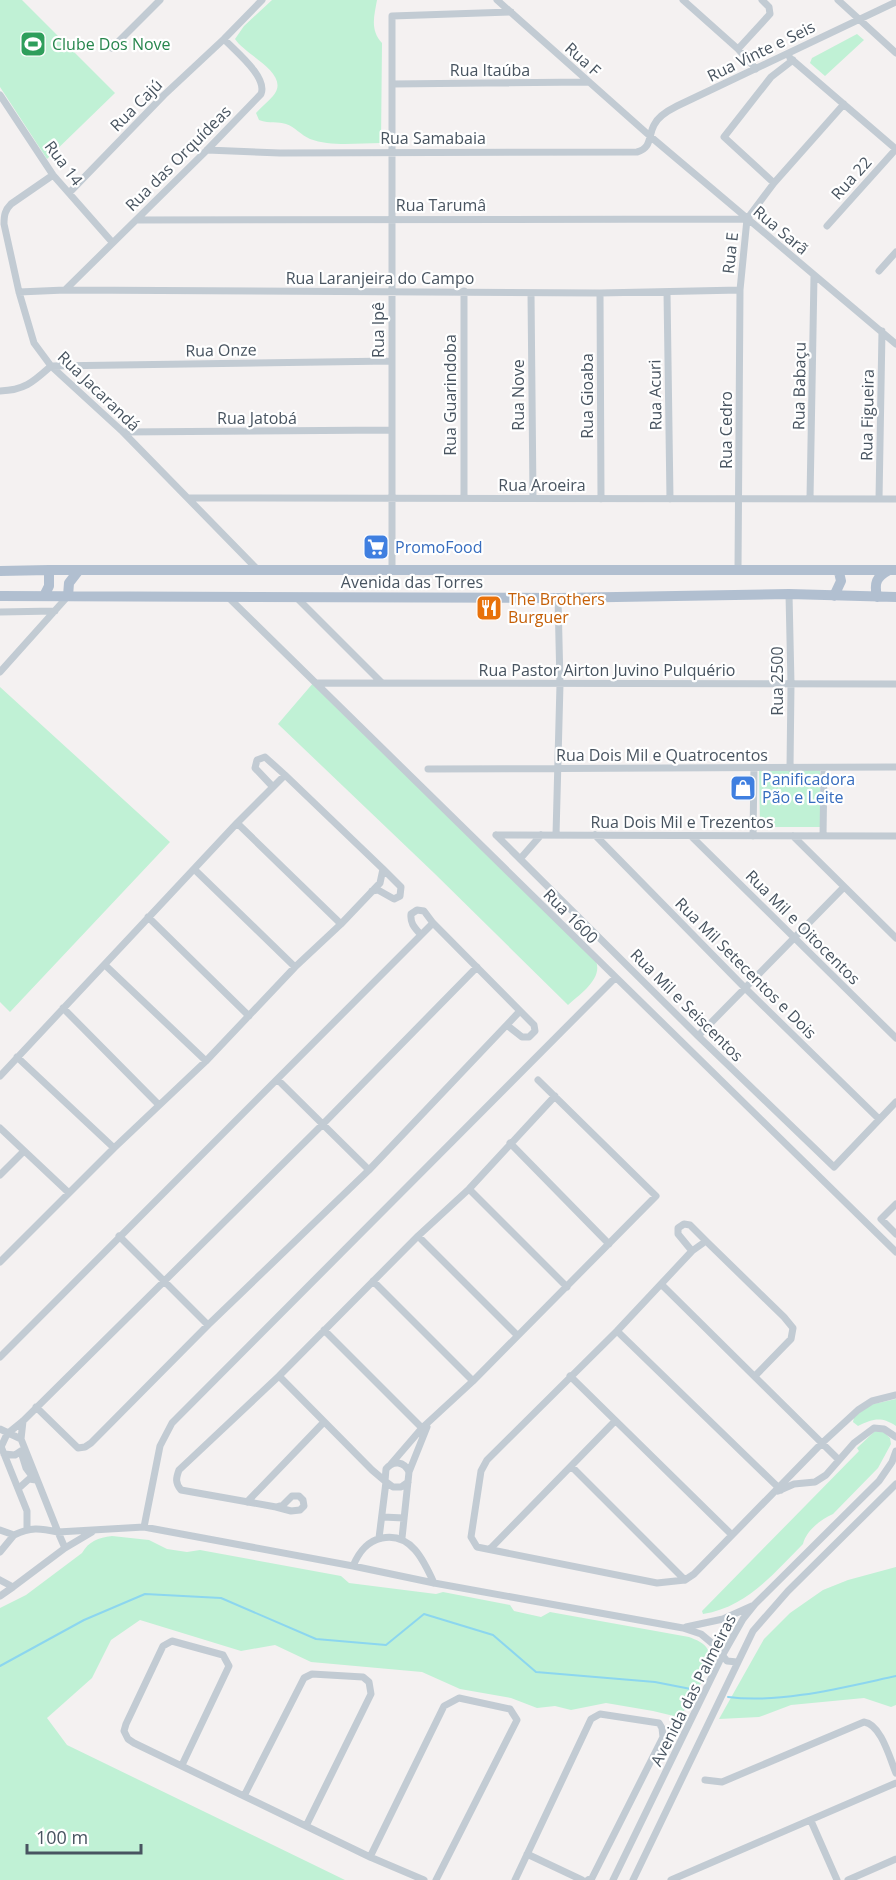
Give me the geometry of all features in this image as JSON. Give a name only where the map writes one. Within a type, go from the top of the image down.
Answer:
[{"type":"main road","points":[[44,596],[49,586],[49,570]]},
{"type":"main road","points":[[68,596],[69,583],[79,570]]},
{"type":"main road","points":[[834,596],[841,581],[839,572],[835,570]]},
{"type":"main road","name":"Avenida das Torres","points":[[0,571],[892,570]]},
{"type":"main road","points":[[877,597],[874,586],[876,580],[879,576],[892,570]]},
{"type":"main road","name":"Avenida das Torres","points":[[0,596],[558,598],[789,594],[896,597]]},
{"type":"street","points":[[112,48],[160,0]]},
{"type":"street","name":"Rua Cajú","points":[[69,193],[164,95],[262,0]]},
{"type":"street","name":"Rua F","points":[[497,0],[651,137]]},
{"type":"street","points":[[683,0],[738,49],[756,69]]},
{"type":"street","points":[[738,49],[770,14],[769,7],[762,0]]},
{"type":"street","points":[[838,0],[896,53]]},
{"type":"street","name":"Rua Vinte e Seis","points":[[651,137],[654,125],[669,111],[896,2]]},
{"type":"street","name":"Rua Ipê","points":[[392,571],[394,499],[391,430],[392,16],[511,12]]},
{"type":"street","name":"Rua das Orquídeas","points":[[65,290],[261,94],[263,89],[261,78],[224,39]]},
{"type":"street","points":[[786,54],[896,149]]},
{"type":"street","points":[[774,183],[724,137],[771,77],[793,60]]},
{"type":"street","name":"Rua Itaúba","points":[[392,84],[588,82]]},
{"type":"street","name":"Rua 14","points":[[0,95],[53,175],[112,242]]},
{"type":"street","points":[[747,219],[774,183],[844,104]]},
{"type":"street","name":"Rua Samabaia","points":[[207,150],[280,153],[391,151],[631,153],[644,149],[651,137]]},
{"type":"street","name":"Rua Sarã","points":[[651,137],[896,344]]},
{"type":"street","name":"Rua 22","points":[[827,226],[896,149]]},
{"type":"street","name":"Rua Jacarandá","points":[[53,175],[6,208],[4,224],[19,292],[34,343],[51,366],[123,432],[259,571]]},
{"type":"street","name":"Rua Tarumâ","points":[[135,220],[747,219]]},
{"type":"street","name":"Rua E","points":[[740,290],[747,219]]},
{"type":"street","points":[[879,271],[896,252]]},
{"type":"street","name":"Rua Babaçu","points":[[810,498],[814,276]]},
{"type":"street","name":"Rua Laranjeira do Campo","points":[[19,292],[65,290],[600,293],[740,290]]},
{"type":"street","name":"Rua Cedro","points":[[738,570],[740,290]]},
{"type":"street","name":"Rua Guarindoba","points":[[464,291],[464,498]]},
{"type":"street","name":"Rua Acuri","points":[[667,292],[670,499]]},
{"type":"street","name":"Rua Nove","points":[[531,293],[533,497]]},
{"type":"street","name":"Rua Gioaba","points":[[600,293],[601,499]]},
{"type":"street","name":"Rua Figueira","points":[[879,499],[882,332]]},
{"type":"street","name":"Rua Onze","points":[[51,366],[391,361]]},
{"type":"street","points":[[0,391],[27,386],[51,366]]},
{"type":"street","name":"Rua Jatobá","points":[[123,432],[391,430]]},
{"type":"street","name":"Rua Aroeira","points":[[188,498],[896,499]]},
{"type":"street","name":"Rua 2500","points":[[789,594],[790,768]]},
{"type":"street","points":[[0,672],[68,596]]},
{"type":"street","points":[[296,597],[382,683]]},
{"type":"street","name":"Rua 1600","points":[[229,598],[896,1252]]},
{"type":"street","points":[[556,835],[560,684],[558,598]]},
{"type":"street","points":[[0,612],[56,611]]},
{"type":"street","name":"Rua Pastor Airton Juvino Pulquério","points":[[318,683],[896,684]]},
{"type":"street","points":[[273,787],[255,768],[257,760],[265,757],[401,887],[400,896],[394,899],[378,890],[372,891]]},
{"type":"street","name":"Rua Dois Mil e Quatrocentos","points":[[428,769],[896,767]]},
{"type":"street","points":[[753,836],[754,768]]},
{"type":"street","points":[[823,836],[824,768]]},
{"type":"street","points":[[0,1076],[237,823],[285,775]]},
{"type":"street","points":[[237,823],[341,924]]},
{"type":"street","name":"Rua Dois Mil e Trezentos","points":[[496,835],[896,836]]},
{"type":"street","name":"Rua Mil e Seiscentos","points":[[496,835],[698,1036],[834,1167],[879,1119]]},
{"type":"street","points":[[520,859],[541,835]]},
{"type":"street","name":"Rua Mil Setecentos e Dois","points":[[595,835],[745,988],[879,1119]]},
{"type":"street","name":"Rua Mil e Oitocentos","points":[[691,836],[896,1038]]},
{"type":"street","points":[[793,836],[896,938]]},
{"type":"street","points":[[194,869],[295,967]]},
{"type":"street","points":[[0,1262],[114,1148],[206,1061],[295,967],[341,924],[380,883],[383,869]]},
{"type":"street","points":[[698,1036],[844,887]]},
{"type":"street","points":[[421,935],[412,925],[411,914],[417,910],[424,911],[433,923],[534,1025],[535,1031],[530,1037],[522,1037],[508,1026]]},
{"type":"street","points":[[148,917],[249,1016]]},
{"type":"street","points":[[0,1357],[433,923]]},
{"type":"street","points":[[105,964],[206,1061]]},
{"type":"street","points":[[3,1431],[23,1420],[323,1124],[477,967]]},
{"type":"street","points":[[144,1527],[160,1446],[172,1423],[615,978]]},
{"type":"street","points":[[63,1008],[159,1106]]},
{"type":"street","points":[[36,1407],[78,1448],[85,1447],[369,1170],[520,1011]]},
{"type":"street","points":[[16,1057],[114,1148]]},
{"type":"street","points":[[278,1080],[369,1170]]},
{"type":"street","points":[[379,1538],[388,1467],[656,1196],[538,1080]]},
{"type":"street","points":[[276,1507],[181,1490],[176,1479],[179,1470],[195,1454],[279,1376],[418,1236],[469,1189],[555,1096]]},
{"type":"street","points":[[879,1119],[896,1102]]},
{"type":"street","points":[[0,1128],[69,1193]]},
{"type":"street","points":[[510,1143],[609,1244]]},
{"type":"street","points":[[0,1175],[24,1151]]},
{"type":"street","points":[[469,1189],[567,1287]]},
{"type":"street","points":[[896,1204],[881,1219],[896,1234]]},
{"type":"street","points":[[692,1251],[678,1234],[678,1228],[684,1224],[690,1225],[793,1328],[791,1339],[755,1376]]},
{"type":"street","points":[[119,1236],[208,1325]]},
{"type":"street","points":[[418,1236],[517,1335]]},
{"type":"street","points":[[706,1241],[692,1251],[617,1331],[487,1460],[481,1471],[471,1537],[477,1547],[657,1583],[685,1580],[694,1574],[821,1444],[865,1405],[896,1395]]},
{"type":"street","points":[[373,1281],[473,1381]]},
{"type":"street","points":[[662,1284],[839,1460]]},
{"type":"street","points":[[324,1330],[425,1428]]},
{"type":"street","points":[[617,1331],[778,1490]]},
{"type":"street","points":[[279,1376],[372,1470],[397,1488],[405,1485],[409,1477],[425,1428]]},
{"type":"street","points":[[570,1376],[732,1535]]},
{"type":"street","points":[[23,1420],[21,1439],[23,1450],[65,1548]]},
{"type":"street","points":[[490,1549],[615,1421]]},
{"type":"street","points":[[247,1502],[324,1422]]},
{"type":"street","points":[[778,1490],[794,1484],[815,1482],[826,1475],[854,1443],[874,1428],[884,1429],[896,1437]]},
{"type":"street","points":[[3,1431],[21,1439]]},
{"type":"street","points":[[3,1431],[2,1448],[27,1511],[27,1529]]},
{"type":"street","points":[[2,1448],[15,1455],[23,1450]]},
{"type":"street","name":"Avenida das Palmeiras","points":[[613,1880],[722,1656],[743,1619],[755,1604],[879,1481],[892,1462],[896,1451]]},
{"type":"street","points":[[372,1470],[402,1463],[409,1477],[402,1538]]},
{"type":"street","points":[[572,1467],[685,1580]]},
{"type":"street","points":[[18,1488],[23,1482],[36,1480]]},
{"type":"street","name":"Avenida das Palmeiras","points":[[633,1880],[753,1631],[788,1591],[896,1484]]},
{"type":"street","points":[[383,1516],[405,1518]]},
{"type":"street","points":[[0,1552],[14,1535],[27,1529],[58,1532],[144,1527],[683,1628],[700,1634],[713,1644],[728,1661],[737,1662]]},
{"type":"street","points":[[0,1530],[14,1535]]},
{"type":"street","points":[[0,1596],[65,1548],[94,1531]]},
{"type":"street","points":[[353,1566],[363,1548],[379,1538],[402,1538],[423,1560],[434,1583]]},
{"type":"street","points":[[0,1580],[13,1587]]},
{"type":"street","points":[[683,1628],[723,1619],[755,1604]]},
{"type":"street","points":[[182,1765],[229,1666],[224,1655],[171,1641],[166,1642],[161,1650],[124,1731],[125,1736],[134,1743],[370,1857],[424,1880]]},
{"type":"street","points":[[244,1796],[304,1678],[312,1674],[363,1677],[369,1682],[371,1694],[306,1826]]},
{"type":"street","points":[[370,1857],[444,1706],[459,1698],[510,1709],[517,1720],[436,1880]]},
{"type":"street","points":[[516,1880],[591,1719],[600,1714],[659,1723],[663,1737],[592,1878],[588,1880]]},
{"type":"street","points":[[705,1780],[722,1782],[864,1722],[873,1724],[878,1730],[896,1773]]},
{"type":"street","points":[[671,1880],[896,1783]]},
{"type":"street","points":[[811,1821],[837,1880]]},
{"type":"street","points":[[527,1854],[582,1880]]},
{"type":"street","points":[[848,1880],[896,1860]]},
{"type":"green space","name":"Clube Dos Nove","points":[[0,0],[22,0],[115,93],[47,159],[0,87]]},
{"type":"green space","points":[[272,0],[377,0],[374,28],[382,43],[381,143],[336,144],[318,141],[310,139],[286,124],[259,120],[256,113],[273,96],[277,88],[277,80],[235,39],[244,26]]},
{"type":"green space","points":[[857,34],[864,40],[825,76],[810,63],[812,58]]},
{"type":"green space","points":[[314,682],[596,961],[597,968],[593,980],[568,1005],[278,724]]},
{"type":"green space","points":[[0,687],[170,842],[10,1012],[0,1002]]},
{"type":"green space","points":[[759,768],[820,768],[820,827],[760,827]]},
{"type":"green space","points":[[896,1399],[896,1426],[881,1420],[873,1420],[858,1426],[853,1422],[854,1417],[869,1405]]},
{"type":"green space","points":[[875,1431],[884,1432],[890,1438],[891,1444],[878,1468],[833,1514],[815,1526],[803,1544],[758,1588],[733,1604],[703,1614],[702,1611],[859,1451],[857,1448]]},
{"type":"green space","points":[[112,1536],[149,1540],[167,1549],[187,1552],[200,1550],[341,1576],[349,1583],[436,1594],[443,1592],[510,1605],[514,1611],[541,1617],[550,1612],[689,1637],[700,1642],[708,1650],[708,1666],[694,1696],[678,1717],[606,1703],[571,1710],[555,1706],[537,1708],[511,1698],[460,1689],[422,1672],[311,1662],[275,1645],[241,1651],[140,1620],[111,1640],[92,1678],[47,1718],[67,1745],[345,1880],[0,1880],[0,1608],[26,1595],[82,1553],[91,1543]]},
{"type":"green space","points":[[896,1567],[896,1705],[891,1707],[864,1698],[791,1705],[759,1717],[719,1719],[764,1639],[790,1613],[823,1590],[848,1580]]},
{"type":"waterway","points":[[0,1666],[84,1620],[145,1594],[221,1598],[316,1639],[386,1645],[424,1614],[493,1635],[536,1672],[655,1682],[701,1691]]},
{"type":"waterway","points":[[728,1697],[748,1699],[791,1696],[896,1676]]},
{"type":"place","name":"Clube Dos Nove","points":[[33,44]]},
{"type":"place","name":"PromoFood","points":[[376,547]]},
{"type":"place","name":"The Brothers Burguer","points":[[489,608]]},
{"type":"place","name":"Panificadora Pão e Leite","points":[[743,788]]}]
